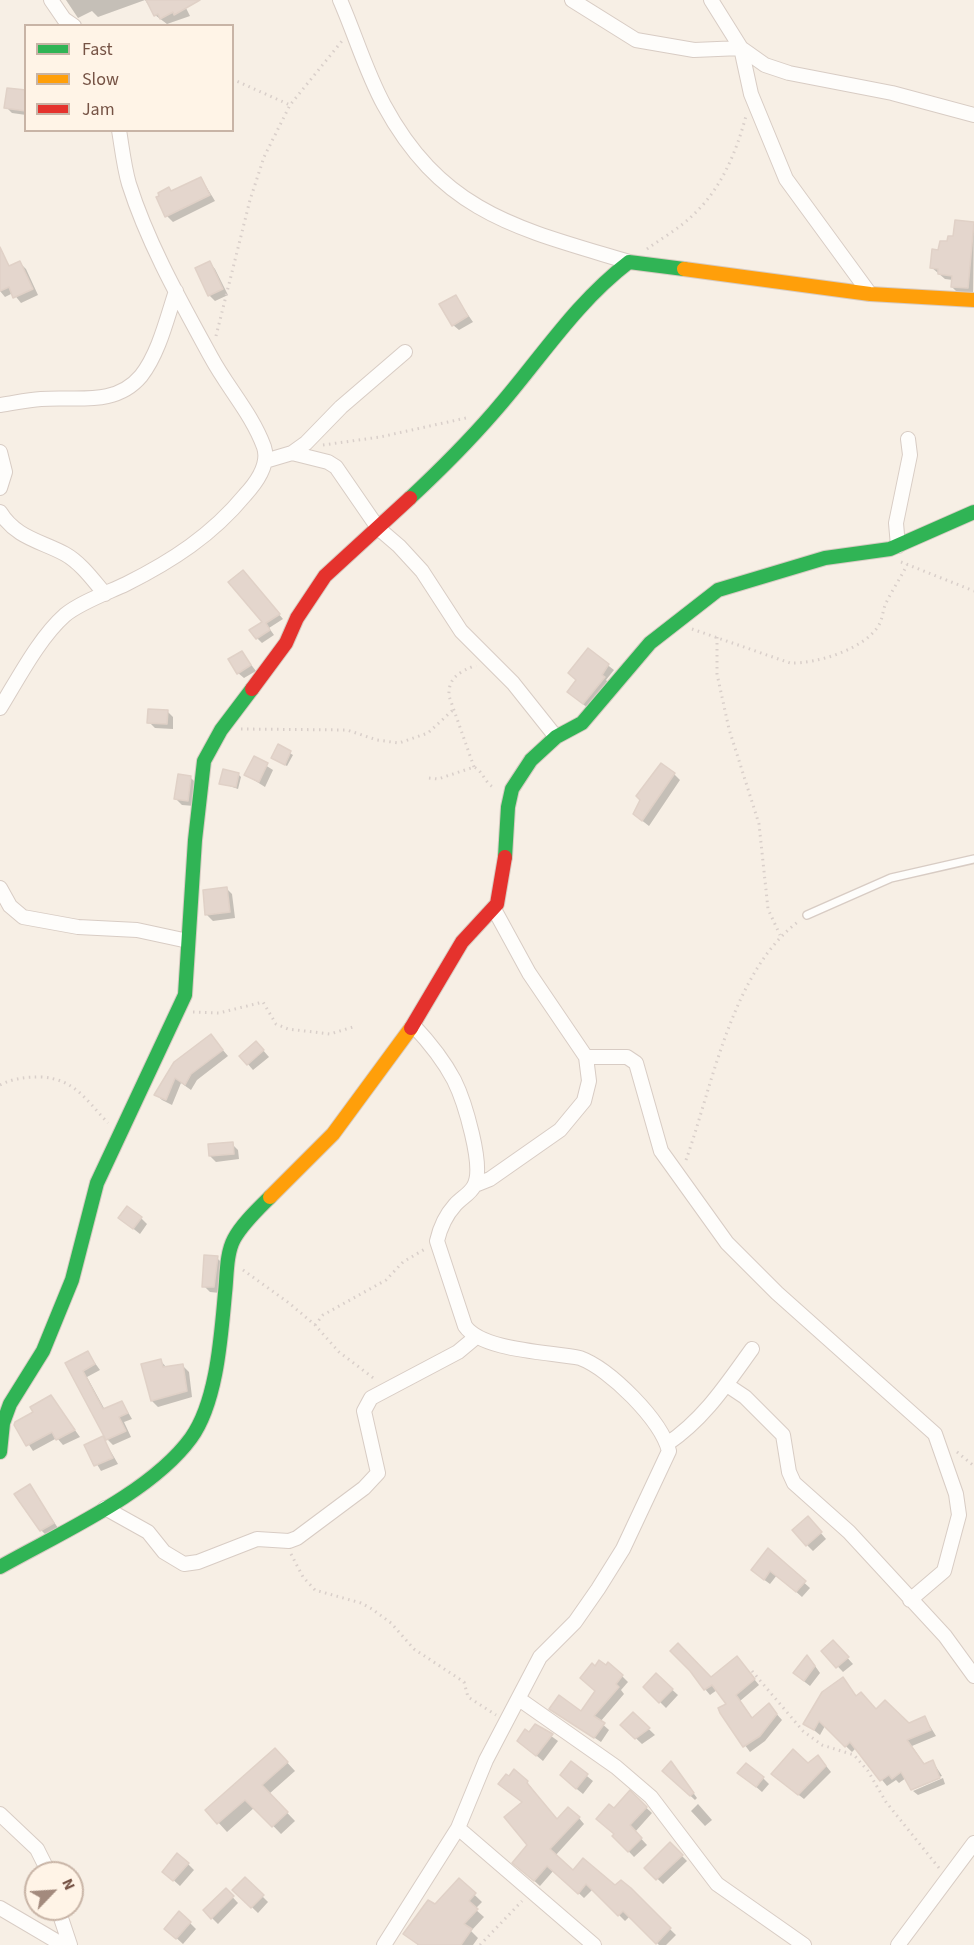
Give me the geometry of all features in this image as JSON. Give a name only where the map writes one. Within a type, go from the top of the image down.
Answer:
[{"type":"street","points":[[51,0],[64,19],[71,24]]},
{"type":"street","points":[[340,0],[384,104],[408,144],[432,173],[459,196],[542,237],[629,262],[870,294],[974,300]]},
{"type":"street","points":[[572,0],[636,40],[694,50],[741,48],[765,65],[789,73],[892,93],[974,115]]},
{"type":"street","points":[[711,0],[741,48],[751,94],[786,179],[870,294]]},
{"type":"street","points":[[0,708],[34,654],[66,615],[168,562],[222,522],[260,476],[265,461],[265,449],[257,433],[211,357],[152,241],[128,182],[119,132]]},
{"type":"street","points":[[0,1452],[3,1423],[10,1404],[43,1352],[72,1280],[97,1183],[180,1010],[185,995],[204,761],[221,730],[286,644],[312,592],[326,576],[440,471],[495,412],[572,314],[607,279],[629,262]]},
{"type":"street","points":[[0,405],[42,399],[94,399],[112,396],[124,389],[141,376],[160,339],[176,291]]},
{"type":"street","points":[[265,461],[292,453],[306,443],[341,407],[405,352]]},
{"type":"street","points":[[897,546],[896,523],[910,455],[908,439]]},
{"type":"street","points":[[0,452],[5,472],[0,488]]},
{"type":"street","points":[[292,453],[328,462],[336,467],[378,528],[413,559],[461,631],[513,683],[556,737]]},
{"type":"street","points":[[0,512],[9,526],[20,534],[66,555],[82,568],[105,594]]},
{"type":"street","points":[[0,1567],[105,1508],[160,1472],[192,1437],[206,1408],[212,1383],[221,1332],[228,1262],[234,1239],[244,1225],[333,1134],[414,1025],[462,942],[494,909],[500,897],[505,866],[508,807],[512,789],[531,760],[556,737],[582,723],[650,643],[717,590],[825,558],[878,552],[974,512]]},
{"type":"street","points":[[0,888],[10,906],[23,917],[33,920],[78,927],[137,930],[188,941]]},
{"type":"street","points":[[384,1945],[458,1828],[477,1778],[540,1656],[575,1622],[623,1549],[669,1451],[667,1444],[646,1413],[618,1381],[595,1363],[580,1358],[535,1352],[476,1337],[465,1326],[437,1241],[440,1227],[455,1205],[475,1185],[490,1179],[544,1143],[570,1120],[584,1101],[589,1081],[586,1057],[529,973],[494,909]]},
{"type":"street","points":[[414,1025],[436,1051],[454,1082],[476,1154],[478,1172],[475,1185]]},
{"type":"street","points":[[586,1057],[627,1057],[636,1063],[654,1131],[662,1151],[727,1243],[745,1263],[935,1434],[956,1494],[960,1515],[944,1571],[910,1600]]},
{"type":"street","points":[[105,1508],[147,1532],[164,1552],[184,1564],[198,1562],[257,1539],[289,1540],[318,1525],[375,1478],[378,1465],[364,1411],[371,1398],[458,1352],[476,1337]]},
{"type":"street","points":[[667,1444],[685,1432],[709,1409],[752,1349]]},
{"type":"street","points":[[727,1384],[745,1397],[783,1434],[789,1472],[794,1483],[849,1532],[945,1636],[974,1676]]},
{"type":"street","points":[[519,1699],[616,1767],[651,1797],[717,1884],[804,1945]]},
{"type":"street","points":[[0,1814],[37,1849],[43,1861]]},
{"type":"street","points":[[458,1828],[594,1945]]},
{"type":"street","points":[[897,1945],[974,1843]]},
{"type":"street","points":[[0,1908],[63,1945]]},
{"type":"street","points":[[62,1921],[70,1945]]},
{"type":"lane","points":[[807,915],[891,878],[974,859]]},
{"type":"path","points":[[211,357],[250,200],[264,157],[290,105],[352,28]]},
{"type":"path","points":[[234,80],[290,105]]},
{"type":"path","points":[[629,262],[693,216],[715,190],[733,157],[751,94]]},
{"type":"path","points":[[306,443],[327,445],[380,437],[495,412]]},
{"type":"path","points":[[878,552],[974,591]]},
{"type":"path","points":[[675,623],[790,663],[805,663],[834,656],[859,643],[880,624],[886,603],[907,565]]},
{"type":"path","points":[[717,637],[717,674],[729,729],[759,824],[768,909],[780,935]]},
{"type":"path","points":[[488,659],[465,670],[448,684],[449,696],[474,766],[479,769],[487,784],[512,789]]},
{"type":"path","points":[[221,730],[261,728],[347,730],[377,740],[399,743],[428,733],[454,709]]},
{"type":"path","points":[[429,778],[438,779],[474,766]]},
{"type":"path","points":[[680,1176],[735,1015],[758,966],[780,935],[807,915]]},
{"type":"path","points":[[180,1010],[219,1013],[263,1002],[276,1024],[288,1029],[330,1034],[353,1027]]},
{"type":"path","points":[[0,1085],[22,1078],[60,1079],[70,1084],[120,1134]]},
{"type":"path","points":[[315,1325],[323,1315],[386,1280],[403,1262],[437,1241]]},
{"type":"path","points":[[228,1262],[267,1286],[315,1325],[339,1352],[355,1365],[377,1381],[392,1387]]},
{"type":"path","points":[[289,1540],[295,1563],[315,1590],[372,1609],[391,1623],[414,1649],[464,1682],[468,1697],[506,1721]]},
{"type":"path","points":[[752,1671],[803,1731],[822,1745],[854,1755],[868,1771],[886,1802],[918,1845],[948,1878]]},
{"type":"path","points":[[480,1945],[532,1891]]},
{"type":"building","points":[[146,0],[200,0],[174,15],[173,12],[160,19],[158,14],[154,16]]},
{"type":"building","points":[[7,88],[24,90],[24,111],[4,108]]},
{"type":"building","points":[[201,177],[210,195],[165,217],[156,197],[159,196],[158,193],[169,187],[171,191]]},
{"type":"building","points":[[955,220],[974,222],[968,288],[951,287],[952,276],[938,274],[938,269],[930,268],[932,249],[938,250],[940,241],[947,241],[948,236],[953,236]]},
{"type":"building","points":[[0,247],[9,266],[20,261],[33,289],[13,298],[9,287],[0,291]]},
{"type":"building","points":[[210,261],[223,289],[208,296],[195,268]]},
{"type":"building","points":[[456,295],[468,316],[452,326],[439,304]]},
{"type":"building","points":[[243,570],[280,614],[266,623],[270,630],[256,639],[249,630],[262,622],[228,582]]},
{"type":"building","points":[[588,648],[609,664],[602,675],[605,677],[583,704],[567,692],[576,680],[568,673]]},
{"type":"building","points":[[242,651],[251,665],[237,674],[228,659]]},
{"type":"building","points":[[148,709],[168,710],[167,724],[147,723]]},
{"type":"building","points":[[278,744],[291,751],[285,765],[271,758]]},
{"type":"building","points":[[254,756],[268,763],[259,782],[244,775]]},
{"type":"building","points":[[661,763],[675,773],[642,821],[633,814],[640,800],[636,796]]},
{"type":"building","points":[[223,769],[239,773],[236,787],[219,784]]},
{"type":"building","points":[[178,774],[191,776],[188,801],[174,799]]},
{"type":"building","points":[[227,887],[230,912],[205,915],[203,890]]},
{"type":"building","points":[[211,1034],[223,1050],[191,1074],[185,1085],[175,1078],[166,1100],[154,1095],[174,1062]]},
{"type":"building","points":[[256,1041],[264,1050],[247,1065],[239,1056]]},
{"type":"building","points":[[233,1142],[234,1154],[209,1156],[208,1144]]},
{"type":"building","points":[[127,1206],[142,1217],[133,1229],[118,1218]]},
{"type":"building","points":[[204,1255],[218,1256],[214,1287],[202,1287]]},
{"type":"building","points":[[88,1351],[95,1364],[83,1371],[103,1409],[122,1401],[128,1413],[119,1417],[126,1431],[106,1440],[65,1363]]},
{"type":"building","points":[[161,1359],[163,1367],[183,1364],[187,1391],[151,1401],[141,1364]]},
{"type":"building","points":[[51,1395],[75,1430],[56,1440],[52,1432],[26,1446],[14,1425],[15,1422],[33,1412],[30,1407]]},
{"type":"building","points":[[103,1436],[113,1458],[94,1466],[84,1445]]},
{"type":"building","points":[[30,1484],[54,1523],[40,1531],[14,1494]]},
{"type":"building","points":[[808,1516],[822,1532],[806,1546],[792,1530]]},
{"type":"building","points":[[768,1548],[806,1581],[796,1592],[770,1571],[764,1580],[751,1570]]},
{"type":"building","points":[[833,1640],[849,1657],[836,1668],[821,1651]]},
{"type":"building","points":[[678,1643],[711,1677],[737,1656],[755,1679],[736,1695],[752,1718],[769,1703],[777,1714],[760,1736],[743,1747],[720,1713],[718,1708],[726,1704],[712,1685],[704,1690],[690,1671],[670,1651]]},
{"type":"building","points":[[807,1655],[815,1666],[804,1681],[793,1673]]},
{"type":"building","points":[[599,1660],[606,1665],[608,1662],[623,1675],[616,1684],[619,1687],[594,1716],[605,1723],[594,1738],[549,1709],[559,1695],[581,1711],[595,1691],[580,1678],[592,1663],[595,1666]]},
{"type":"building","points":[[656,1673],[673,1689],[659,1703],[643,1687]]},
{"type":"building","points":[[843,1677],[856,1696],[861,1692],[876,1709],[885,1700],[909,1723],[925,1716],[931,1730],[907,1740],[924,1764],[933,1760],[940,1778],[911,1790],[901,1772],[892,1779],[889,1775],[880,1781],[850,1742],[845,1747],[819,1721],[814,1730],[803,1724],[822,1692]]},
{"type":"building","points":[[633,1712],[650,1728],[635,1739],[620,1725]]},
{"type":"building","points":[[535,1724],[553,1734],[536,1756],[517,1741],[525,1729],[529,1732]]},
{"type":"building","points":[[275,1748],[288,1762],[262,1785],[288,1812],[272,1827],[245,1800],[217,1824],[205,1810]]},
{"type":"building","points":[[793,1749],[808,1763],[818,1755],[826,1766],[798,1795],[771,1774]]},
{"type":"building","points":[[571,1761],[588,1774],[576,1789],[560,1775]]},
{"type":"building","points":[[671,1761],[694,1793],[690,1796],[662,1771]]},
{"type":"building","points":[[746,1763],[764,1777],[756,1787],[737,1773]]},
{"type":"building","points":[[514,1769],[528,1781],[527,1783],[557,1819],[568,1807],[580,1817],[550,1849],[573,1870],[583,1858],[615,1885],[621,1880],[631,1888],[671,1928],[656,1944],[623,1911],[618,1916],[586,1884],[578,1894],[547,1866],[534,1881],[512,1863],[527,1845],[504,1817],[522,1802],[498,1784],[506,1774],[509,1776]]},
{"type":"building","points":[[630,1790],[647,1807],[630,1825],[642,1838],[628,1852],[612,1836],[614,1834],[596,1819],[609,1804],[614,1808]]},
{"type":"building","points":[[670,1842],[683,1855],[656,1880],[644,1868]]},
{"type":"building","points":[[177,1853],[189,1863],[173,1881],[162,1872]]},
{"type":"building","points":[[245,1877],[264,1895],[251,1908],[232,1890]]},
{"type":"building","points":[[459,1878],[476,1893],[469,1901],[478,1909],[464,1924],[472,1929],[461,1945],[419,1945],[403,1934],[428,1900],[435,1904]]},
{"type":"building","points":[[226,1888],[234,1896],[211,1919],[203,1910]]},
{"type":"building","points":[[179,1911],[191,1922],[176,1939],[164,1929]]},
{"type":"traffic: fast","points":[[410,498],[484,423],[574,314],[609,278],[629,262],[684,269]]},
{"type":"traffic: fast","points":[[505,857],[508,807],[512,789],[531,760],[556,737],[582,723],[650,643],[718,590],[825,558],[890,549],[974,512]]},
{"type":"traffic: fast","points":[[0,1452],[3,1423],[10,1404],[43,1351],[72,1280],[97,1183],[185,995],[195,840],[204,761],[221,730],[252,689]]},
{"type":"traffic: fast","points":[[0,1567],[129,1494],[153,1477],[191,1438],[200,1423],[212,1388],[222,1329],[227,1265],[231,1245],[237,1233],[270,1197]]},
{"type":"traffic: slow","points":[[684,269],[870,294],[974,300]]},
{"type":"traffic: slow","points":[[270,1197],[333,1134],[411,1028]]},
{"type":"traffic: jam","points":[[252,689],[286,643],[297,618],[325,576],[410,498]]},
{"type":"traffic: jam","points":[[411,1028],[462,942],[497,904],[505,857]]}]
